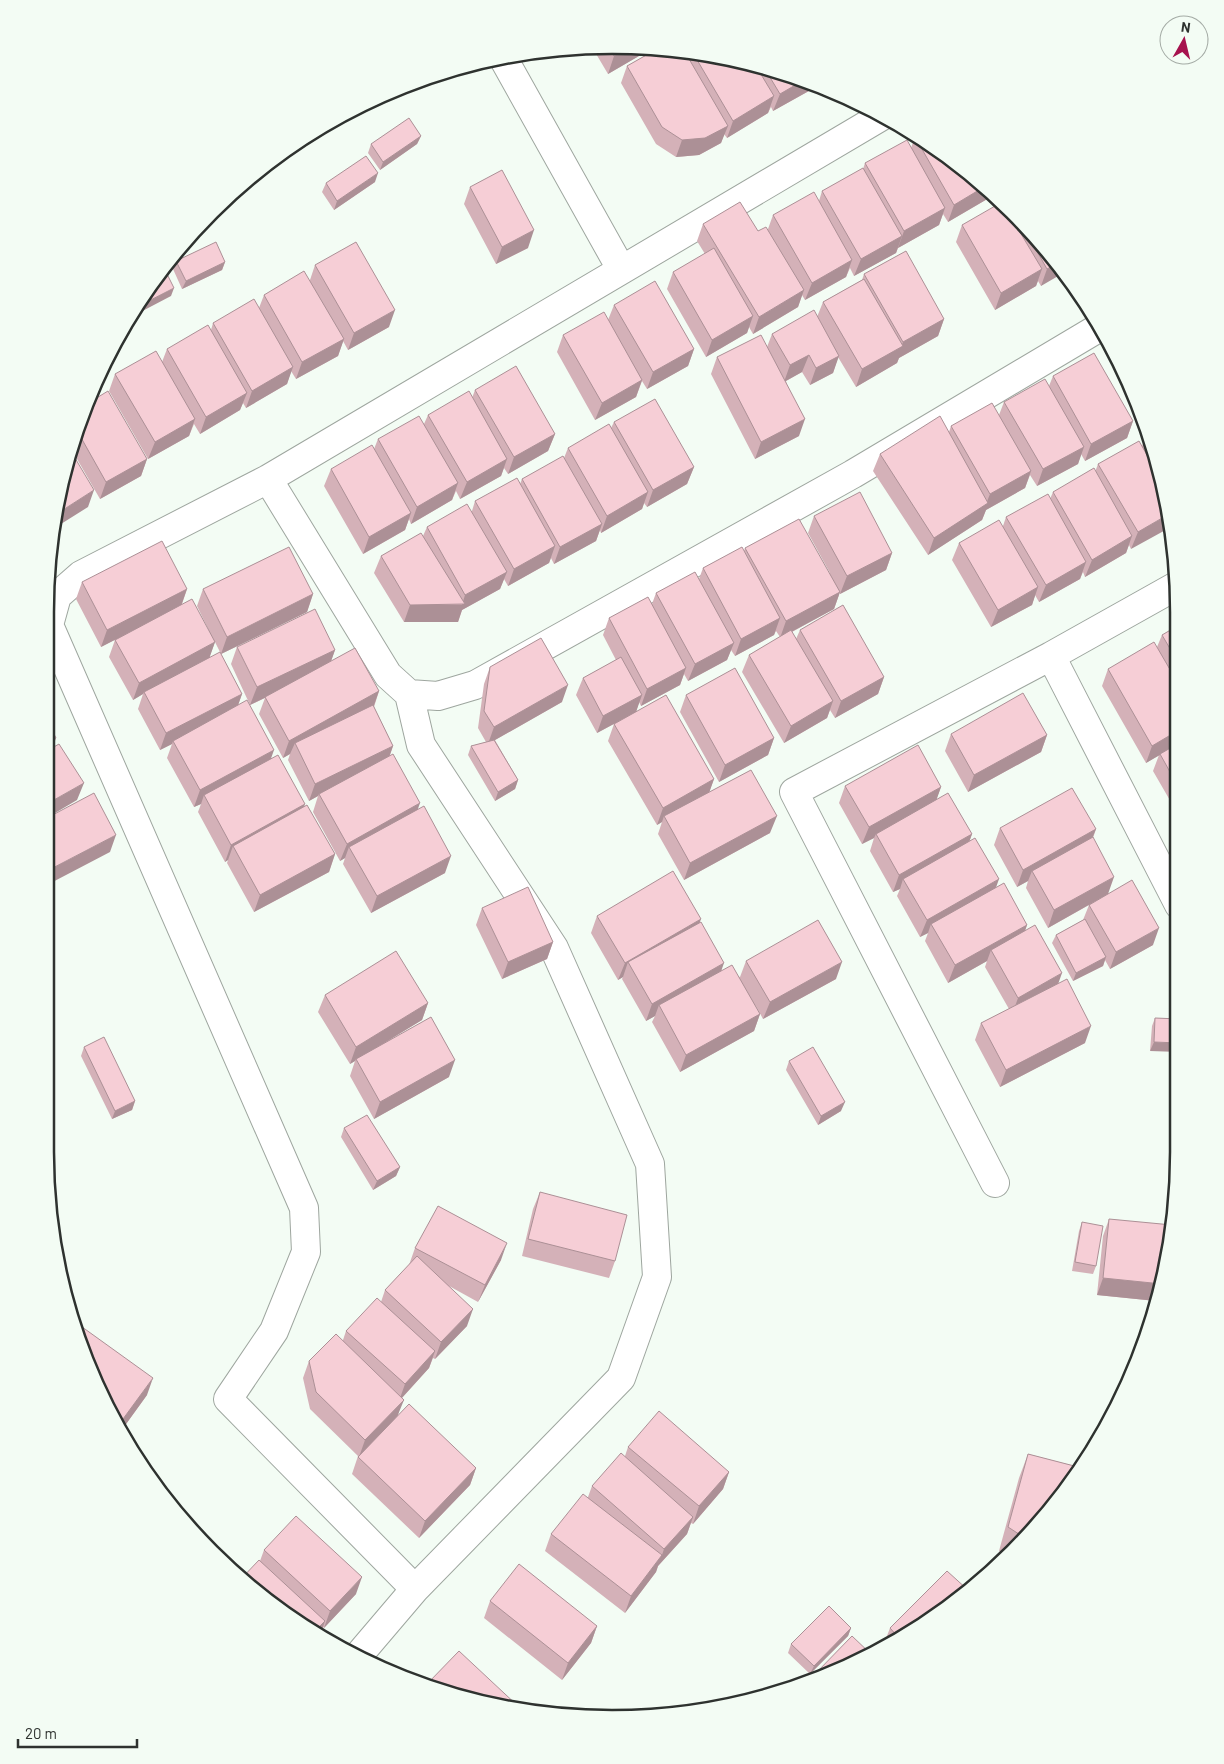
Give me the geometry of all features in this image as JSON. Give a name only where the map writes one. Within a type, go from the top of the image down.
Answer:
[{"type":"street","points":[[506,64],[621,269]]},
{"type":"street","points":[[54,606],[57,596],[81,575],[268,479],[875,120]]},
{"type":"street","points":[[409,694],[438,696],[475,685],[853,474],[1094,331]]},
{"type":"street","points":[[268,479],[388,675],[409,694],[421,745],[554,948],[650,1164],[657,1277],[621,1378],[415,1589],[362,1651]]},
{"type":"street","points":[[994,1183],[794,792],[1051,656],[1169,590]]},
{"type":"street","points":[[54,636],[304,1208],[306,1252],[274,1331],[228,1399],[415,1589]]},
{"type":"street","points":[[1051,656],[1170,887]]},
{"type":"building","points":[[647,55],[689,60],[728,126],[705,138],[682,140],[662,127],[627,66]]},
{"type":"building","points":[[698,61],[721,64],[761,74],[774,96],[733,121]]},
{"type":"building","points":[[770,77],[796,85],[780,94]]},
{"type":"building","points":[[409,118],[421,136],[383,162],[371,144]]},
{"type":"building","points":[[907,140],[945,208],[904,231],[865,163]]},
{"type":"building","points":[[921,147],[978,190],[954,205]]},
{"type":"building","points":[[366,156],[378,173],[337,201],[326,183]]},
{"type":"building","points":[[863,168],[902,236],[861,259],[822,191]]},
{"type":"building","points":[[502,170],[534,230],[502,247],[470,187]]},
{"type":"building","points":[[814,192],[852,260],[812,283],[773,215]]},
{"type":"building","points":[[740,202],[758,231],[766,227],[804,290],[759,317],[703,224]]},
{"type":"building","points":[[995,206],[1018,229],[1042,269],[1001,293],[962,225]]},
{"type":"building","points":[[216,242],[225,262],[186,281],[177,263],[179,259]]},
{"type":"building","points":[[356,242],[395,310],[354,333],[315,265]]},
{"type":"building","points":[[1035,247],[1051,267],[1047,269]]},
{"type":"building","points":[[714,248],[753,316],[712,340],[673,272]]},
{"type":"building","points":[[906,251],[944,319],[903,342],[864,274]]},
{"type":"building","points":[[304,271],[344,339],[302,362],[264,295]]},
{"type":"building","points":[[167,274],[174,288],[149,301]]},
{"type":"building","points":[[864,279],[903,346],[862,369],[823,302]]},
{"type":"building","points":[[655,281],[694,349],[653,372],[614,305]]},
{"type":"building","points":[[254,299],[293,367],[252,391],[213,323]]},
{"type":"building","points":[[814,310],[839,356],[816,368],[809,355],[790,365],[772,334]]},
{"type":"building","points":[[604,312],[642,380],[602,403],[563,335]]},
{"type":"building","points":[[208,325],[247,393],[206,417],[167,349]]},
{"type":"building","points":[[761,335],[805,419],[761,442],[717,357]]},
{"type":"building","points":[[156,351],[195,419],[155,442],[115,374]]},
{"type":"building","points":[[1094,353],[1133,421],[1091,444],[1053,376]]},
{"type":"building","points":[[516,366],[555,434],[514,457],[475,390]]},
{"type":"building","points":[[1045,379],[1084,447],[1043,469],[1004,402]]},
{"type":"building","points":[[108,391],[147,459],[106,482],[81,438],[96,398]]},
{"type":"building","points":[[469,391],[507,459],[467,482],[428,415]]},
{"type":"building","points":[[655,399],[694,467],[653,490],[614,422]]},
{"type":"building","points":[[992,403],[1031,471],[990,494],[951,426]]},
{"type":"building","points":[[419,416],[458,483],[417,507],[378,439]]},
{"type":"building","points":[[940,416],[988,503],[934,538],[880,454]]},
{"type":"building","points":[[609,424],[648,492],[607,516],[568,448]]},
{"type":"building","points":[[1139,441],[1148,456],[1162,518],[1138,532],[1098,464]]},
{"type":"building","points":[[372,445],[411,513],[369,537],[331,469]]},
{"type":"building","points":[[563,456],[602,524],[560,547],[522,479]]},
{"type":"building","points":[[76,459],[94,490],[63,510]]},
{"type":"building","points":[[1094,468],[1132,536],[1092,560],[1053,492]]},
{"type":"building","points":[[517,478],[555,546],[514,569],[475,501]]},
{"type":"building","points":[[860,492],[892,553],[847,576],[814,516]]},
{"type":"building","points":[[1048,494],[1086,562],[1046,585],[1006,517]]},
{"type":"building","points":[[467,504],[507,572],[465,595],[427,527]]},
{"type":"building","points":[[799,519],[840,592],[786,621],[745,548]]},
{"type":"building","points":[[999,520],[1038,587],[998,610],[959,543]]},
{"type":"building","points":[[421,533],[465,604],[410,605],[381,556]]},
{"type":"building","points":[[162,541],[187,589],[107,630],[82,582]]},
{"type":"building","points":[[289,547],[313,594],[227,637],[203,589]]},
{"type":"building","points":[[742,547],[780,618],[741,639],[703,568]]},
{"type":"building","points":[[695,572],[734,643],[695,664],[656,593]]},
{"type":"building","points":[[648,597],[686,668],[647,689],[609,618]]},
{"type":"building","points":[[192,599],[215,642],[139,683],[115,640]]},
{"type":"building","points":[[843,605],[884,677],[841,701],[800,630]]},
{"type":"building","points":[[315,609],[335,650],[257,687],[237,647]]},
{"type":"building","points":[[791,630],[833,701],[791,726],[749,655]]},
{"type":"building","points":[[1170,630],[1170,649],[1162,635]]},
{"type":"building","points":[[541,638],[568,685],[494,727],[484,711],[490,667]]},
{"type":"building","points":[[1154,642],[1170,670],[1170,735],[1152,746],[1108,669]]},
{"type":"building","points":[[355,648],[379,691],[289,741],[265,697]]},
{"type":"building","points":[[220,652],[242,694],[166,733],[144,692]]},
{"type":"building","points":[[621,657],[642,695],[603,716],[583,678]]},
{"type":"building","points":[[735,668],[774,738],[725,765],[686,695]]},
{"type":"building","points":[[1023,693],[1047,735],[974,775],[951,734]]},
{"type":"building","points":[[666,695],[714,779],[663,808],[614,724]]},
{"type":"building","points":[[247,700],[274,750],[200,790],[173,741]]},
{"type":"building","points":[[373,705],[393,746],[315,784],[295,743]]},
{"type":"building","points":[[494,740],[518,780],[498,792],[471,746]]},
{"type":"building","points":[[59,744],[84,783],[54,800],[54,747]]},
{"type":"building","points":[[918,745],[941,787],[869,827],[845,786]]},
{"type":"building","points":[[1170,748],[1170,772],[1160,754]]},
{"type":"building","points":[[393,754],[420,803],[347,844],[319,794]]},
{"type":"building","points":[[278,755],[305,804],[231,845],[204,795]]},
{"type":"building","points":[[751,770],[777,816],[690,863],[664,816]]},
{"type":"building","points":[[1072,788],[1096,829],[1023,870],[1000,828]]},
{"type":"building","points":[[94,793],[116,835],[54,867],[54,814]]},
{"type":"building","points":[[948,793],[972,834],[899,875],[876,834]]},
{"type":"building","points":[[307,805],[335,854],[260,895],[233,846]]},
{"type":"building","points":[[424,806],[451,856],[377,896],[349,847]]},
{"type":"building","points":[[1093,837],[1114,877],[1054,910],[1032,871]]},
{"type":"building","points":[[975,838],[999,879],[927,920],[903,879]]},
{"type":"building","points":[[673,871],[701,919],[625,963],[597,916]]},
{"type":"building","points":[[1132,880],[1159,928],[1116,952],[1089,905]]},
{"type":"building","points":[[1004,883],[1027,925],[955,965],[931,924]]},
{"type":"building","points":[[528,887],[553,942],[508,962],[482,908]]},
{"type":"building","points":[[1085,919],[1106,957],[1076,973],[1056,935]]},
{"type":"building","points":[[818,920],[842,962],[770,1002],[746,961]]},
{"type":"building","points":[[701,922],[724,963],[652,1004],[628,962]]},
{"type":"building","points":[[1035,925],[1062,973],[1018,998],[991,950]]},
{"type":"building","points":[[396,951],[428,1003],[356,1047],[325,995]]},
{"type":"building","points":[[732,965],[760,1014],[686,1055],[659,1005]]},
{"type":"building","points":[[1067,979],[1091,1026],[1006,1070],[981,1023]]},
{"type":"building","points":[[431,1017],[455,1060],[380,1102],[356,1059]]},
{"type":"building","points":[[1155,1018],[1170,1019],[1170,1043],[1154,1042]]},
{"type":"building","points":[[104,1037],[135,1101],[115,1111],[84,1047]]},
{"type":"building","points":[[813,1047],[845,1102],[821,1116],[789,1061]]},
{"type":"building","points":[[367,1115],[400,1167],[377,1181],[344,1128]]},
{"type":"building","points":[[540,1192],[627,1215],[615,1261],[528,1239]]},
{"type":"building","points":[[438,1206],[507,1243],[485,1285],[415,1248]]},
{"type":"building","points":[[1109,1219],[1165,1224],[1160,1261],[1154,1283],[1103,1278]]},
{"type":"building","points":[[1082,1222],[1103,1226],[1096,1266],[1075,1262]]},
{"type":"building","points":[[417,1256],[473,1309],[441,1342],[385,1290]]},
{"type":"building","points":[[377,1298],[435,1351],[405,1384],[346,1331]]},
{"type":"building","points":[[82,1327],[153,1378],[123,1419],[111,1399],[96,1366]]},
{"type":"building","points":[[336,1334],[404,1400],[365,1440],[316,1392],[309,1361]]},
{"type":"building","points":[[409,1404],[476,1468],[425,1521],[358,1457]]},
{"type":"building","points":[[659,1411],[729,1472],[699,1506],[628,1447]]},
{"type":"building","points":[[621,1453],[693,1517],[664,1549],[592,1486]]},
{"type":"building","points":[[1028,1454],[1073,1466],[1055,1492],[1019,1534],[1008,1527]]},
{"type":"building","points":[[583,1494],[662,1555],[631,1596],[551,1534]]},
{"type":"building","points":[[296,1516],[362,1577],[330,1611],[264,1550]]},
{"type":"building","points":[[259,1560],[325,1621],[319,1627],[272,1595],[246,1574]]},
{"type":"building","points":[[519,1564],[597,1626],[568,1663],[490,1601]]},
{"type":"building","points":[[947,1571],[963,1586],[922,1616],[894,1633],[890,1628]]},
{"type":"building","points":[[829,1606],[851,1628],[814,1666],[791,1644]]},
{"type":"building","points":[[852,1636],[866,1649],[859,1653],[818,1671]]},
{"type":"building","points":[[459,1651],[513,1701],[468,1691],[431,1680]]}]
